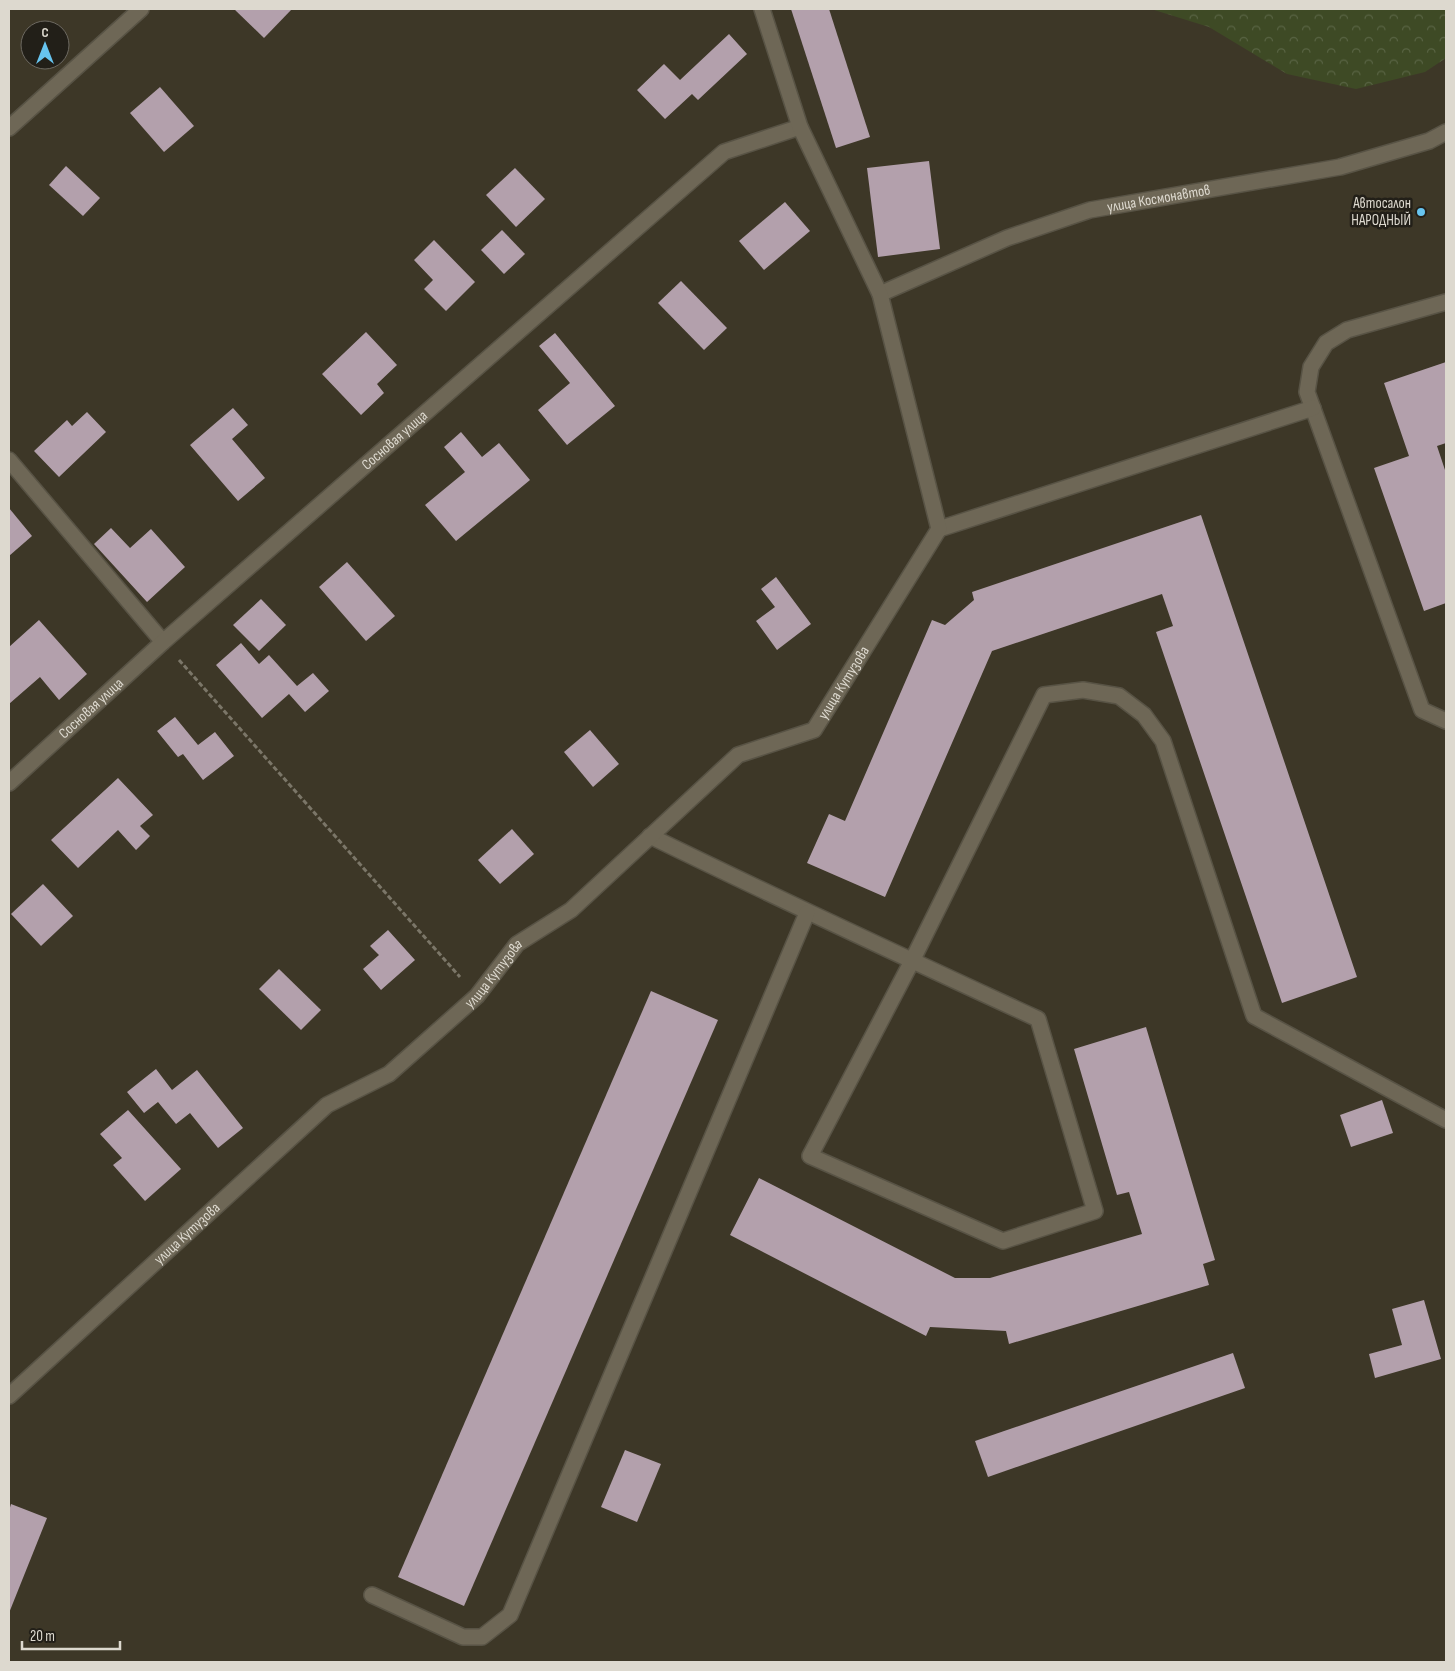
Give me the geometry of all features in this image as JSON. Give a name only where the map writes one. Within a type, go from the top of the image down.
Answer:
[{"type":"street","points":[[9,128],[141,9]]},
{"type":"street","points":[[762,9],[800,127],[880,294],[939,529],[1313,408]]},
{"type":"street","name":"Сосновая улица","points":[[9,784],[163,642],[724,152],[800,127]]},
{"type":"street","name":"улица Космонавтов","points":[[880,294],[1007,238],[1090,210],[1340,167],[1429,141],[1446,132]]},
{"type":"street","points":[[1446,302],[1347,330],[1326,343],[1312,367],[1307,392],[1422,710],[1446,721]]},
{"type":"street","points":[[9,460],[163,642]]},
{"type":"street","name":"улица Кутузова","points":[[9,1396],[327,1105],[389,1074],[477,996],[517,944],[571,910],[738,755],[814,730],[939,529]]},
{"type":"street","points":[[650,836],[807,913],[912,961],[1038,1019],[1094,1211],[1003,1241],[810,1156],[912,961],[1044,695],[1083,690],[1119,696],[1144,715],[1164,741],[1254,1016],[1446,1120]]},
{"type":"street","points":[[372,1595],[463,1637],[482,1637],[510,1615],[807,913]]},
{"type":"path","points":[[163,642],[477,996]]},
{"type":"green space","points":[[1151,9],[1446,9],[1446,58],[1425,72],[1356,89],[1287,74],[1209,27]]},
{"type":"building","points":[[234,9],[292,9],[264,38]]},
{"type":"building","points":[[791,9],[829,9],[870,137],[836,148]]},
{"type":"building","points":[[729,34],[747,54],[698,100],[692,94],[665,119],[637,90],[664,64],[680,80]]},
{"type":"building","points":[[160,87],[194,126],[164,152],[130,113]]},
{"type":"building","points":[[929,161],[940,249],[878,257],[867,168]]},
{"type":"building","points":[[66,166],[100,198],[83,216],[49,185]]},
{"type":"building","points":[[515,168],[545,199],[516,227],[486,195]]},
{"type":"building","points":[[785,202],[810,231],[764,270],[739,241]]},
{"type":"building","points":[[502,230],[525,254],[504,274],[481,250]]},
{"type":"building","points":[[434,240],[475,282],[446,311],[424,289],[433,280],[414,260]]},
{"type":"building","points":[[681,281],[727,328],[704,350],[658,303]]},
{"type":"building","points":[[366,332],[397,365],[377,384],[384,393],[361,415],[322,374]]},
{"type":"building","points":[[555,333],[615,406],[567,445],[538,410],[570,383],[539,346]]},
{"type":"building","points":[[1446,362],[1446,443],[1437,446],[1446,473],[1446,603],[1424,611],[1374,468],[1409,456],[1384,383]]},
{"type":"building","points":[[233,408],[248,425],[232,439],[265,478],[238,501],[190,445]]},
{"type":"building","points":[[87,412],[106,432],[59,477],[34,451],[67,420],[72,426]]},
{"type":"building","points":[[461,432],[482,457],[499,443],[530,480],[456,541],[425,505],[465,472],[444,447]]},
{"type":"building","points":[[9,508],[32,536],[9,556]]},
{"type":"building","points":[[1201,515],[1357,977],[1282,1003],[1156,632],[1173,626],[1162,594],[992,651],[885,897],[807,863],[829,814],[845,821],[932,620],[945,625],[974,600],[972,592]]},
{"type":"building","points":[[111,528],[130,548],[151,529],[185,567],[147,602],[94,544]]},
{"type":"building","points":[[347,562],[395,616],[366,641],[319,587]]},
{"type":"building","points":[[776,577],[811,624],[777,650],[756,621],[775,607],[761,589]]},
{"type":"building","points":[[261,599],[286,625],[259,651],[233,625]]},
{"type":"building","points":[[39,620],[87,674],[59,700],[40,677],[9,704],[9,647]]},
{"type":"building","points":[[241,643],[259,664],[269,655],[297,686],[313,673],[329,691],[305,712],[289,694],[262,718],[216,665]]},
{"type":"building","points":[[175,717],[198,745],[215,732],[234,756],[203,780],[183,754],[178,757],[157,731]]},
{"type":"building","points":[[590,730],[619,764],[593,787],[564,752]]},
{"type":"building","points":[[118,778],[153,815],[140,826],[150,836],[136,850],[118,830],[78,868],[51,840]]},
{"type":"building","points":[[512,829],[534,854],[500,884],[478,860]]},
{"type":"building","points":[[43,884],[73,916],[41,946],[11,914]]},
{"type":"building","points":[[388,930],[415,960],[381,990],[363,969],[379,955],[370,946]]},
{"type":"building","points":[[279,969],[321,1010],[301,1030],[259,989]]},
{"type":"building","points":[[651,991],[718,1020],[464,1606],[398,1577]]},
{"type":"building","points":[[1146,1027],[1215,1260],[1203,1264],[1209,1285],[1009,1344],[1006,1331],[930,1327],[926,1336],[730,1235],[759,1178],[955,1278],[990,1278],[1142,1234],[1129,1192],[1117,1195],[1074,1049]]},
{"type":"building","points":[[156,1069],[172,1090],[197,1070],[243,1128],[218,1148],[190,1113],[176,1124],[158,1102],[144,1113],[127,1092]]},
{"type":"building","points":[[1382,1100],[1393,1133],[1351,1147],[1340,1115]]},
{"type":"building","points":[[128,1110],[181,1169],[145,1201],[113,1165],[122,1158],[100,1134]]},
{"type":"building","points":[[1424,1300],[1441,1359],[1375,1378],[1369,1354],[1402,1345],[1392,1309]]},
{"type":"building","points":[[1233,1353],[1245,1388],[988,1477],[975,1441]]},
{"type":"building","points":[[625,1450],[661,1464],[637,1522],[601,1507]]},
{"type":"building","points":[[11,1504],[47,1518],[9,1613],[9,1511]]},
{"type":"place","name":"Автосалон НАРОДНЫЙ","points":[[1421,212]]}]
